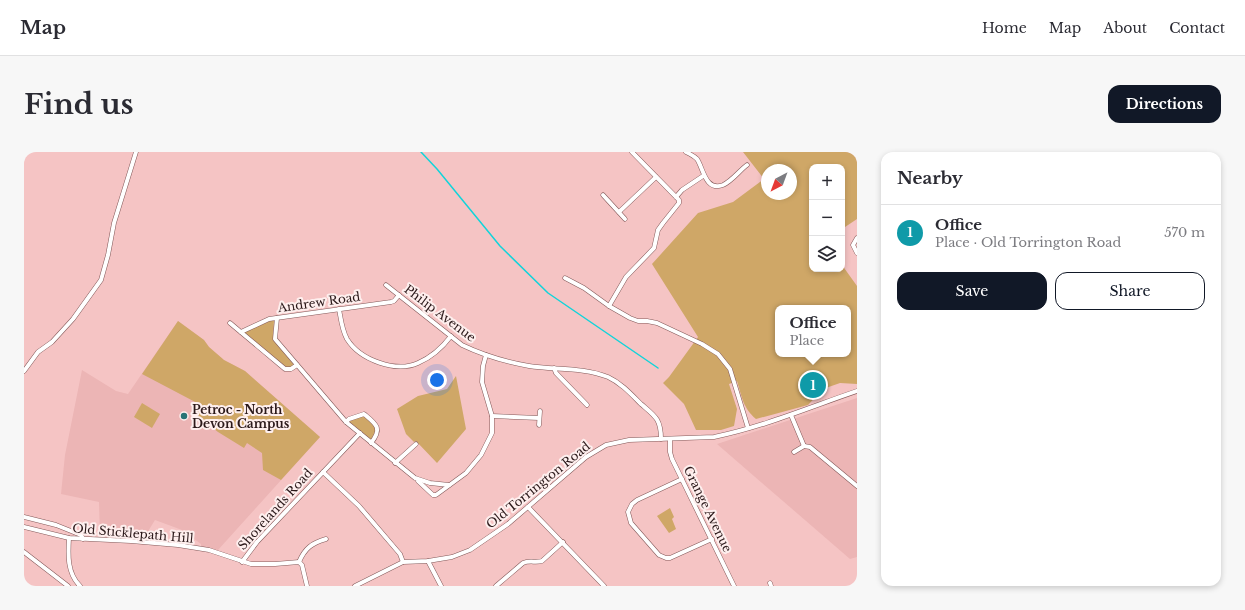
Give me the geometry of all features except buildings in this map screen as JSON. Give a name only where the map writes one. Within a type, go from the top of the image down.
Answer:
[{"type":"street","points":[[24,371],[38,352],[52,342],[73,319],[101,280],[108,255],[114,223],[136,152]]},
{"type":"street","points":[[609,306],[626,277],[654,248],[658,230],[662,222],[679,203],[679,200],[632,152]]},
{"type":"street","points":[[686,152],[697,159],[703,176],[710,183],[717,186],[723,185],[747,165]]},
{"type":"street","points":[[676,197],[682,190],[703,176]]},
{"type":"street","points":[[619,212],[656,177]]},
{"type":"street","points":[[603,195],[625,219]]},
{"type":"street","points":[[857,238],[853,245],[857,253]]},
{"type":"street","points":[[565,278],[584,288],[609,306],[630,318],[638,321],[658,323],[702,344],[718,354],[730,369],[748,428]]},
{"type":"street","name":"Philip Avenue","points":[[386,285],[462,345],[486,356],[529,366],[595,373],[608,377],[619,384],[658,421],[661,430],[661,439]]},
{"type":"street","name":"Andrew Road","points":[[241,332],[269,319],[391,302],[394,301],[399,295]]},
{"type":"street","points":[[339,309],[342,329],[351,345],[362,354],[383,364],[405,366],[417,364],[434,355],[451,336]]},
{"type":"street","points":[[277,318],[275,339],[346,422],[415,478],[434,496],[466,473],[486,448],[492,433],[492,416],[482,382],[483,366],[486,356]]},
{"type":"street","points":[[230,323],[284,369],[291,369],[297,365]]},
{"type":"street","points":[[554,368],[556,373],[587,405]]},
{"type":"street","name":"Old Torrington Road","points":[[355,586],[403,562],[428,561],[452,556],[470,550],[508,524],[586,457],[602,447],[629,440],[714,437],[791,415],[857,391]]},
{"type":"street","points":[[539,425],[540,411]]},
{"type":"street","points":[[346,422],[349,419],[364,414],[376,424],[376,437],[371,443]]},
{"type":"street","points":[[791,415],[804,446]]},
{"type":"street","points":[[492,416],[539,418]]},
{"type":"street","points":[[323,472],[360,433]]},
{"type":"street","name":"Grange Avenue","points":[[670,439],[670,452],[672,459],[733,585]]},
{"type":"street","points":[[395,463],[416,444]]},
{"type":"street","points":[[794,452],[804,446],[810,447],[857,486]]},
{"type":"street","name":"Shorelands Road","points":[[242,562],[246,555],[323,472],[364,511],[400,554],[403,562]]},
{"type":"street","points":[[415,478],[430,483],[449,485]]},
{"type":"street","points":[[682,479],[637,500],[632,504],[628,512],[631,523],[659,555],[666,558],[670,558],[712,539]]},
{"type":"street","points":[[528,507],[604,586]]},
{"type":"street","points":[[24,516],[56,525],[81,535],[83,539]]},
{"type":"street","name":"Old Sticklepath Hill","points":[[24,527],[69,538],[178,545],[209,550],[251,564],[263,565],[299,562]]},
{"type":"street","points":[[69,538],[68,563],[72,575],[80,586]]},
{"type":"street","points":[[307,586],[302,565],[299,562],[306,548],[327,538]]},
{"type":"street","points":[[496,586],[523,563],[527,561],[542,561],[563,542]]},
{"type":"street","points":[[24,552],[68,586]]},
{"type":"street","points":[[428,561],[441,586]]},
{"type":"shaded area","points":[[743,152],[857,152],[857,219],[845,227],[845,164],[809,164],[809,272],[845,272],[845,269],[857,286],[857,384],[840,383],[823,389],[808,405],[756,419],[748,411],[737,381],[729,384],[737,409],[734,426],[721,430],[696,430],[684,404],[663,383],[698,337],[652,264],[698,213],[733,202],[761,181],[761,200],[797,200],[797,164],[761,164],[761,175]]},
{"type":"shaded area","name":"Petroc - North Devon Campus","points":[[178,321],[204,340],[209,347],[224,360],[245,371],[320,437],[218,550],[201,547],[201,544],[182,530],[155,520],[147,533],[146,538],[100,536],[99,502],[61,494],[65,455],[82,370],[116,391],[128,394]]},
{"type":"shaded area","points":[[178,321],[204,340],[209,347],[224,360],[245,371],[320,437],[281,480],[263,470],[262,453],[247,443],[244,448],[218,432],[194,413],[199,404],[142,374]]},
{"type":"shaded area","points":[[270,321],[274,321],[273,338],[294,365],[290,368],[286,368],[244,332]]},
{"type":"shaded area","points":[[456,376],[466,429],[437,463],[416,441],[414,442],[406,434],[397,409],[418,396],[447,389]]},
{"type":"shaded area","points":[[857,398],[857,557],[850,559],[717,444]]},
{"type":"shaded area","points":[[142,403],[160,414],[152,428],[134,417]]},
{"type":"shaded area","points":[[363,416],[373,424],[375,429],[374,436],[371,441],[349,422],[350,420]]},
{"type":"shaded area","points":[[670,508],[674,517],[672,519],[676,529],[669,533],[657,516]]},
{"type":"waterway","points":[[421,152],[437,169],[500,246],[548,293],[658,368]]},
{"type":"place","name":"Office","points":[[813,385]]},
{"type":"place","name":"Petroc - North Devon Campus","points":[[184,416]]}]
